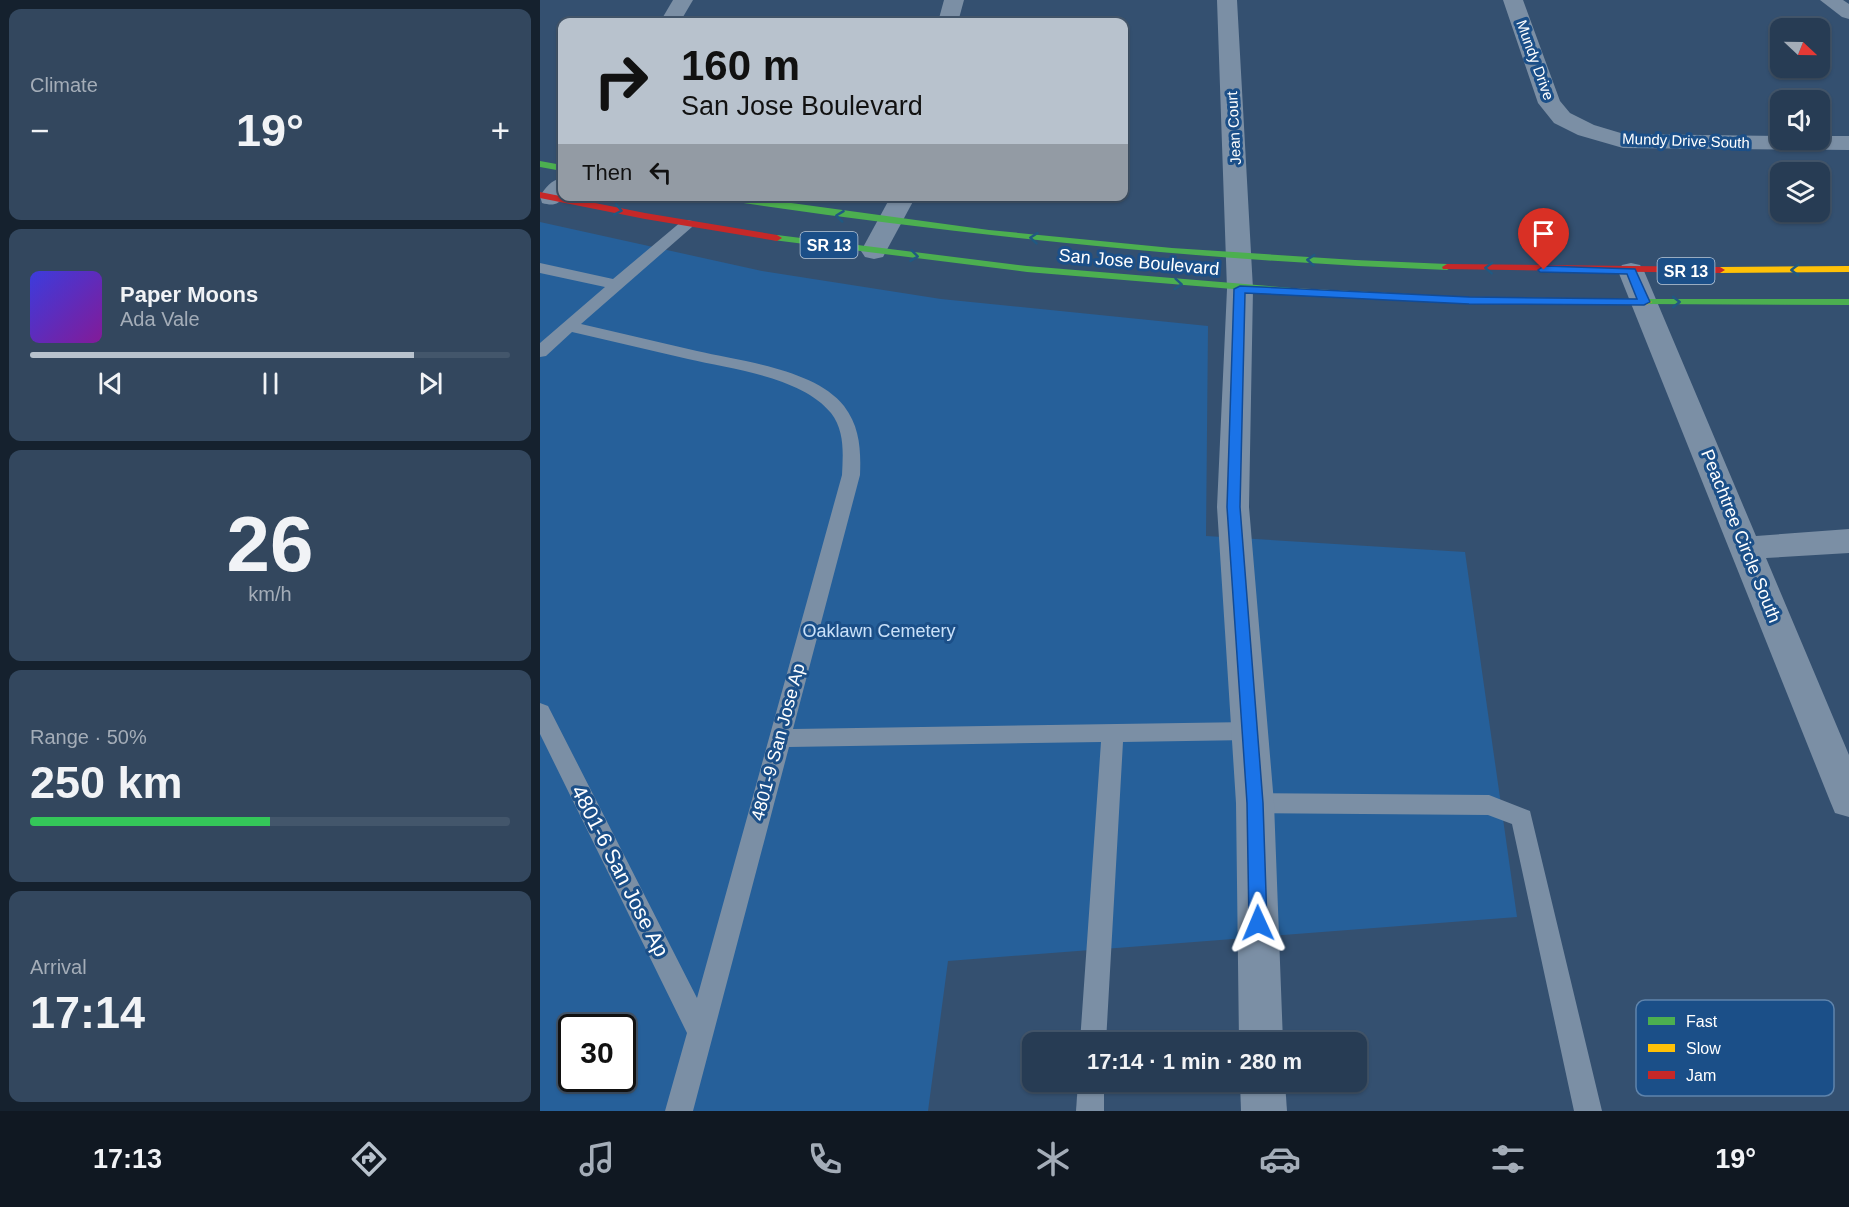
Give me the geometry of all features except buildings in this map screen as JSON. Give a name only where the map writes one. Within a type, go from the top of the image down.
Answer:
[{"type":"main road","points":[[540,164],[558,167]]},
{"type":"main road","name":"San Jose Boulevard","points":[[586,201],[687,224],[874,251],[1084,276],[1239,272],[1370,264],[1631,271],[1849,269]]},
{"type":"main road","name":"San Jose Boulevard","points":[[749,201],[890,222],[1009,236],[1239,272],[1469,300],[1849,302]]},
{"type":"street","points":[[672,18],[683,0]]},
{"type":"street","points":[[949,18],[954,0]]},
{"type":"street","name":"Jean Court","points":[[1227,0],[1239,272],[1233,507],[1255,803],[1261,1032]]},
{"type":"street","name":"Mundy Drive","points":[[1513,0],[1550,104],[1562,118]]},
{"type":"street","points":[[1830,0],[1849,13]]},
{"type":"street","name":"Mundy Drive South","points":[[1562,118],[1586,130],[1623,141],[1849,143]]},
{"type":"street","points":[[874,251],[901,201]]},
{"type":"street","name":"Peachtree Circle South","points":[[1631,271],[1849,801]]},
{"type":"street","points":[[1746,548],[1849,541]]},
{"type":"street","points":[[1263,1092],[1264,1111]]},
{"type":"lane","points":[[540,352],[687,224]]},
{"type":"lane","points":[[540,268],[617,285]]},
{"type":"lane","name":"4801-9 San Jose Ap","points":[[569,326],[777,375],[807,385],[826,398],[841,414],[850,432],[854,454],[851,475],[679,1111]]},
{"type":"lane","name":"4801-6 San Jose Ap","points":[[540,712],[700,1031]]},
{"type":"lane","points":[[780,738],[1250,731]]},
{"type":"lane","points":[[1094,1032],[1113,733]]},
{"type":"lane","points":[[1255,803],[1490,805],[1522,818],[1588,1111]]},
{"type":"lane","points":[[1090,1111],[1091,1092]]},
{"type":"green space","name":"Oaklawn Cemetery","points":[[540,222],[762,271],[941,299],[1208,326],[1206,536],[1465,552],[1517,917],[948,961],[928,1111],[540,1111]]},
{"type":"traffic: fast","points":[[540,164],[558,167]]},
{"type":"traffic: fast","points":[[751,201],[898,222],[1080,243],[1263,258],[1447,267]]},
{"type":"traffic: fast","points":[[777,238],[1027,269],[1292,291]]},
{"type":"traffic: fast","points":[[1646,302],[1849,302]]},
{"type":"traffic: slow","points":[[1720,270],[1849,269]]},
{"type":"traffic: slow","points":[[1292,291],[1465,300],[1646,302]]},
{"type":"traffic: jam","points":[[540,195],[558,199]]},
{"type":"traffic: jam","points":[[570,201],[777,238]]},
{"type":"traffic: jam","points":[[1447,267],[1720,270]]},
{"type":"route","points":[[1258,923],[1255,803],[1233,507],[1240,289],[1469,300],[1644,302],[1631,271],[1544,270]]}]
